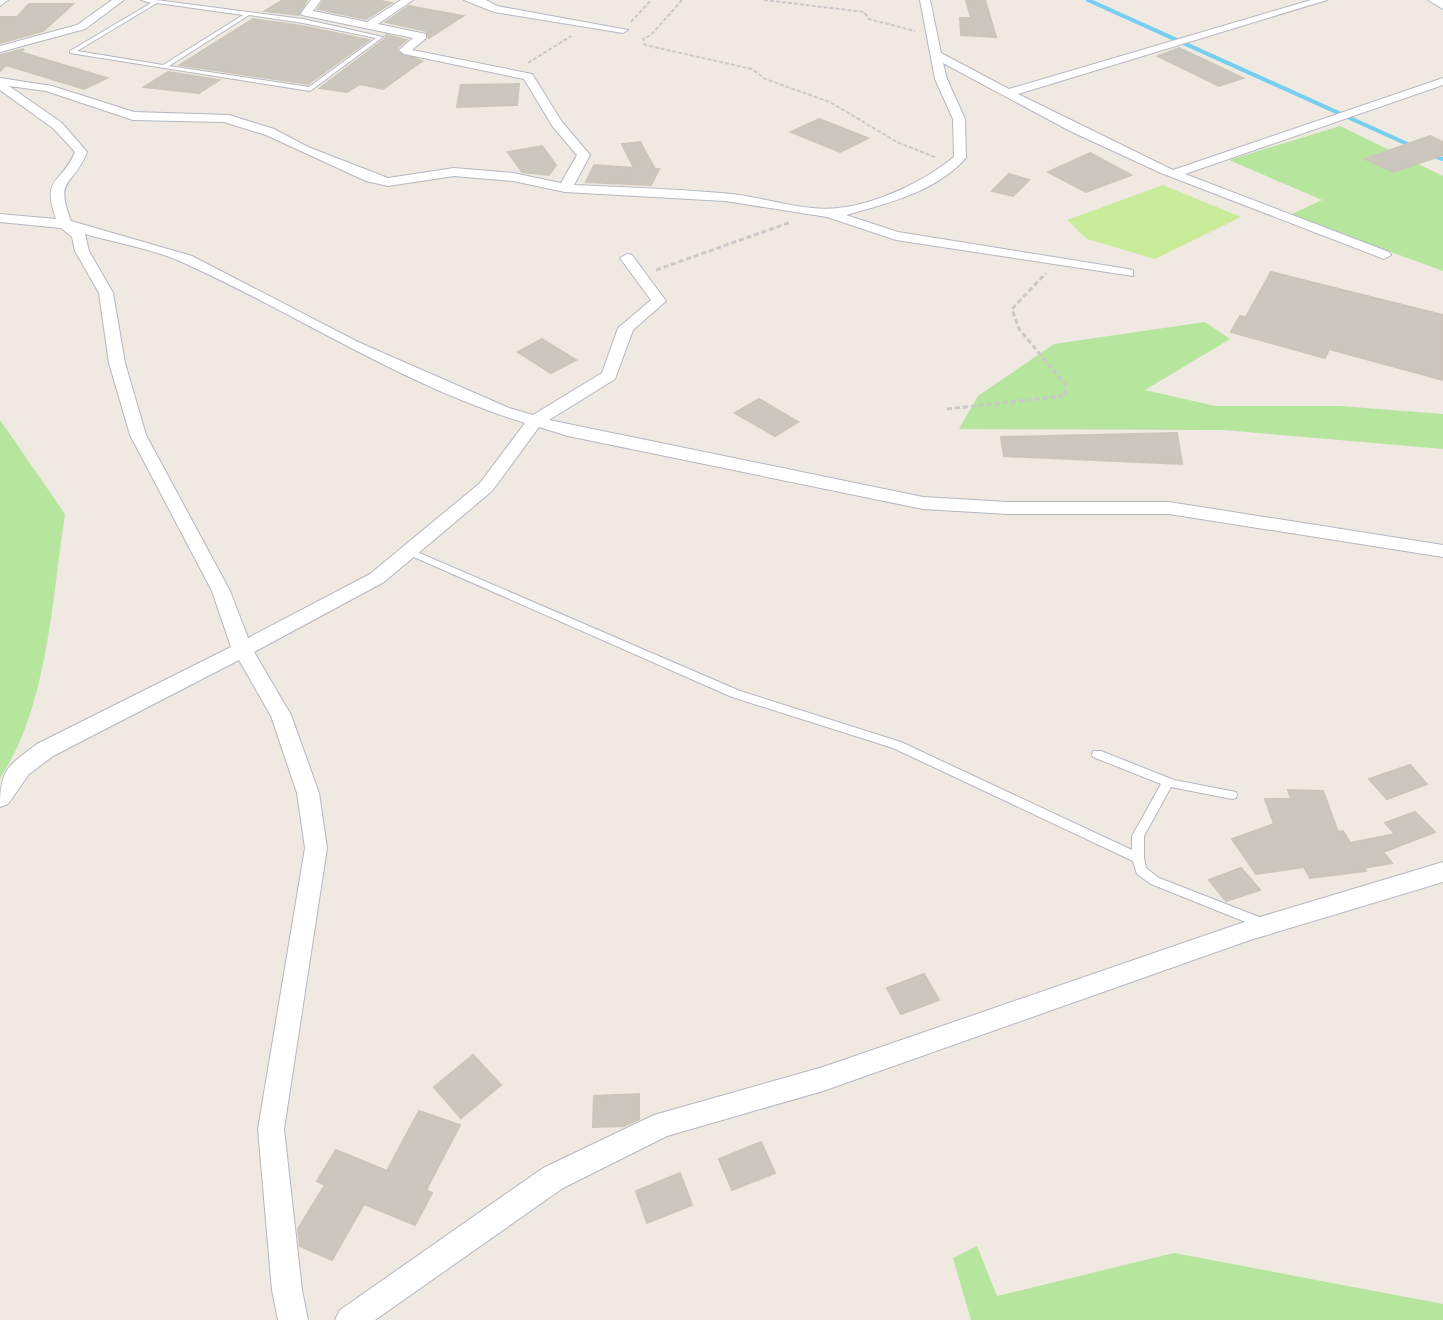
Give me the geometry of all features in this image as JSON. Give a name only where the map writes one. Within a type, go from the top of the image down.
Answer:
[{"type":"street","points":[[0,49],[81,27],[119,0]]},
{"type":"street","points":[[316,0],[306,13],[422,36],[405,50],[408,52],[528,76],[557,124],[584,155],[565,188]]},
{"type":"street","points":[[368,26],[408,0]]},
{"type":"street","points":[[469,0],[485,3],[494,9],[623,30]]},
{"type":"street","points":[[822,213],[894,197],[935,179],[960,158],[959,119],[941,79],[925,0]]},
{"type":"street","points":[[1007,93],[1322,0]]},
{"type":"street","points":[[1435,0],[1443,5]]},
{"type":"street","points":[[937,55],[1095,139],[1173,174],[1248,206],[1384,255]]},
{"type":"street","points":[[1173,174],[1443,81]]},
{"type":"street","points":[[0,83],[48,88],[133,116],[225,118],[270,132],[304,150],[388,182],[454,172],[513,177],[565,188],[725,197],[822,213],[896,236],[1128,273]]},
{"type":"street","points":[[0,83],[49,118],[81,152],[77,162],[58,184],[56,199],[65,224],[79,235],[82,251],[106,293],[117,363],[138,435],[221,591],[242,649],[281,715],[308,793],[316,848],[271,1129],[287,1290],[293,1320]]},
{"type":"street","points":[[0,218],[65,224],[187,259],[353,345],[535,421],[568,431],[923,503],[1008,508],[1169,508],[1443,551]]},
{"type":"street","points":[[0,798],[21,768],[45,750],[338,601],[377,578],[486,487],[535,421],[609,376],[626,328],[659,301],[627,258]]},
{"type":"street","points":[[350,1320],[553,1178],[663,1124],[823,1079],[1266,925],[1443,872]]},
{"type":"lane","points":[[144,0],[380,37],[310,89],[72,52],[156,2]]},
{"type":"lane","points":[[164,67],[248,14]]},
{"type":"lane","points":[[410,552],[736,694],[897,745],[1138,858]]},
{"type":"lane","points":[[1097,754],[1168,782],[1232,795]]},
{"type":"lane","points":[[1168,782],[1138,836],[1141,871],[1155,881],[1266,925]]},
{"type":"path","points":[[682,0],[651,35],[643,39],[645,45],[752,69],[765,79],[830,102],[897,142],[953,164]]},
{"type":"path","points":[[764,0],[864,12],[869,19],[933,35]]},
{"type":"path","points":[[512,73],[593,24]]},
{"type":"path","points":[[639,276],[822,213]]},
{"type":"path","points":[[947,409],[1065,396],[1065,384],[1019,329],[1012,309],[1060,261]]},
{"type":"green space","points":[[1340,126],[1443,176],[1443,271],[1290,215],[1322,200],[1229,160]]},
{"type":"green space","points":[[1163,185],[1241,217],[1155,259],[1087,239],[1067,220]]},
{"type":"green space","points":[[1205,322],[1230,339],[1145,390],[1215,406],[1340,406],[1443,414],[1443,449],[1224,430],[959,429],[978,396],[1054,344]]},
{"type":"green space","points":[[0,420],[65,514],[46,651],[38,685],[29,719],[0,778]]},
{"type":"green space","points":[[977,1246],[997,1296],[1174,1253],[1443,1304],[1443,1320],[971,1320],[953,1258]]},
{"type":"building","points":[[283,0],[307,0],[299,15],[265,11]]},
{"type":"building","points":[[324,0],[391,3],[366,19],[318,9]]},
{"type":"building","points":[[966,0],[985,0],[996,37],[961,35],[960,18],[971,18]]},
{"type":"building","points":[[29,4],[73,4],[43,31],[0,43],[0,17],[17,17]]},
{"type":"building","points":[[409,6],[463,16],[429,38],[427,31],[386,22]]},
{"type":"building","points":[[253,19],[369,40],[308,84],[180,65]]},
{"type":"building","points":[[386,35],[406,40],[397,52],[422,61],[383,89],[360,84],[347,92],[320,88],[385,39]]},
{"type":"building","points":[[1179,48],[1243,78],[1219,86],[1158,56]]},
{"type":"building","points":[[24,49],[20,52],[107,78],[84,89],[6,65],[0,71],[0,55]]},
{"type":"building","points":[[168,72],[219,80],[199,93],[144,87]]},
{"type":"building","points":[[519,84],[517,105],[457,107],[461,85]]},
{"type":"building","points":[[819,119],[868,138],[840,152],[791,132]]},
{"type":"building","points":[[1430,136],[1443,142],[1443,155],[1393,172],[1365,159]]},
{"type":"building","points":[[640,142],[655,169],[659,169],[651,185],[586,182],[594,165],[634,168],[622,144]]},
{"type":"building","points":[[542,146],[556,165],[549,175],[522,172],[508,152]]},
{"type":"building","points":[[1090,153],[1131,175],[1086,192],[1048,172]]},
{"type":"building","points":[[1009,174],[1029,180],[1013,196],[992,191]]},
{"type":"building","points":[[1271,272],[1443,315],[1443,380],[1329,349],[1325,358],[1231,332],[1240,316],[1246,317]]},
{"type":"building","points":[[542,339],[576,360],[551,373],[518,352]]},
{"type":"building","points":[[759,399],[798,422],[775,436],[735,413]]},
{"type":"building","points":[[1177,433],[1182,464],[1004,456],[1001,437]]},
{"type":"building","points":[[1410,765],[1427,784],[1387,799],[1369,779]]},
{"type":"building","points":[[1288,790],[1323,791],[1338,832],[1343,831],[1350,843],[1395,834],[1385,823],[1415,812],[1435,832],[1383,852],[1392,863],[1364,868],[1366,871],[1310,878],[1304,867],[1256,874],[1232,839],[1274,824],[1265,799],[1291,799]]},
{"type":"building","points":[[1241,868],[1260,890],[1226,901],[1209,880]]},
{"type":"building","points":[[924,974],[939,1000],[901,1014],[887,988]]},
{"type":"building","points":[[473,1055],[501,1085],[461,1118],[434,1087]]},
{"type":"building","points":[[639,1094],[639,1119],[624,1126],[593,1127],[594,1096]]},
{"type":"building","points":[[419,1111],[460,1125],[426,1190],[432,1193],[415,1225],[364,1204],[332,1260],[300,1246],[298,1229],[325,1185],[317,1181],[336,1150],[387,1171]]},
{"type":"building","points":[[761,1142],[775,1173],[732,1190],[719,1159]]},
{"type":"building","points":[[680,1173],[692,1205],[647,1223],[636,1191]]},
{"type":"waterway","points":[[1088,0],[1414,147]]},
{"type":"waterway","points":[[1429,154],[1443,159]]}]
